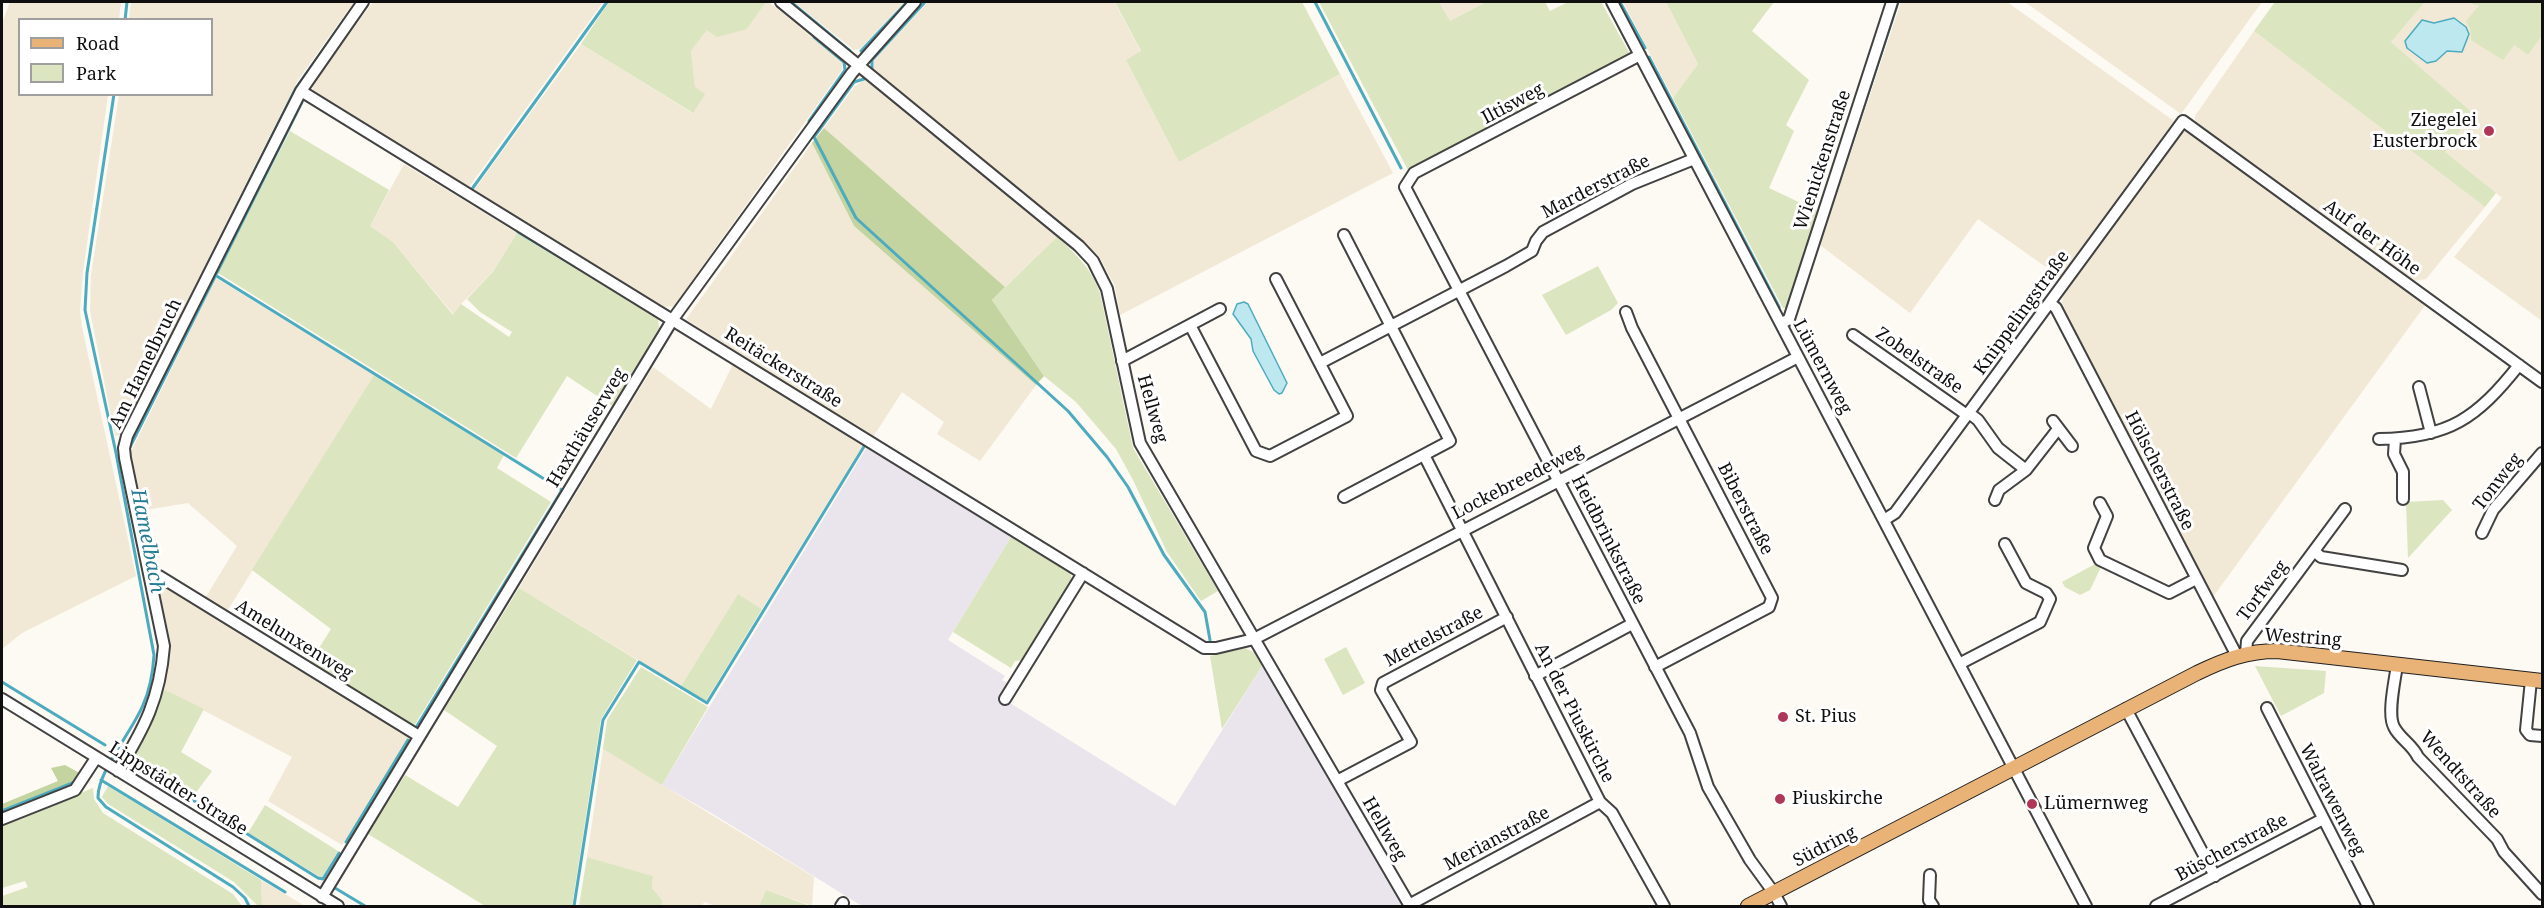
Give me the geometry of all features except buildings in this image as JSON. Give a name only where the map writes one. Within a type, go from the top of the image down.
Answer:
[{"type":"main road","name":"Westring","points":[[2014,768],[2197,673],[2241,654],[2277,651],[2537,680]]},
{"type":"main road","name":"Südring","points":[[1748,906],[2014,768]]},
{"type":"street","name":"Am Hamelbruch","points":[[117,771],[150,714],[162,676],[164,646],[125,458],[127,436],[301,91],[363,2]]},
{"type":"street","name":"Hellweg","points":[[781,2],[1079,246],[1093,261],[1107,289],[1140,443],[1409,906]]},
{"type":"street","name":"Haxthäuserweg","points":[[322,897],[673,320],[857,65],[915,2]]},
{"type":"street","name":"Lümernweg","points":[[1612,2],[2086,906]]},
{"type":"street","name":"Wienickenstraße","points":[[1781,324],[1789,319],[1892,2]]},
{"type":"street","name":"Iltisweg","points":[[1405,187],[1414,173],[1640,55]]},
{"type":"street","name":"Reitäckerstraße","points":[[301,91],[1204,648],[1216,648],[1254,639]]},
{"type":"street","name":"Knippelingstraße","points":[[1884,520],[1895,513],[2183,121]]},
{"type":"street","name":"Auf der Höhe","points":[[2183,121],[2542,382]]},
{"type":"street","name":"Marderstraße","points":[[1320,363],[1532,251],[1543,232],[1632,184],[1694,159]]},
{"type":"street","name":"Heidbrinkstraße","points":[[1405,187],[1690,733],[1708,787],[1750,860],[1781,906]]},
{"type":"street","points":[[1344,235],[1450,441],[1344,497]]},
{"type":"street","points":[[1190,325],[1257,451],[1270,456],[1318,432],[1347,416],[1276,279]]},
{"type":"street","name":"Hölscherstraße","points":[[2050,303],[2056,308],[2196,579],[2241,654]]},
{"type":"street","points":[[1122,361],[1220,309]]},
{"type":"street","name":"Biberstraße","points":[[1626,312],[1632,328],[1772,598],[1771,604],[1655,667]]},
{"type":"street","name":"Zobelstraße","points":[[1853,335],[1978,420],[1998,448],[2026,470]]},
{"type":"street","name":"Lockebreedeweg","points":[[1254,639],[1462,529],[1798,357]]},
{"type":"street","points":[[2379,440],[2431,433],[2461,421],[2495,396],[2519,365]]},
{"type":"street","points":[[2419,387],[2431,433]]},
{"type":"street","points":[[1995,500],[1999,490],[2026,470],[2056,425],[2072,446]]},
{"type":"street","points":[[2395,439],[2394,454],[2403,472],[2403,499]]},
{"type":"street","name":"Tonweg","points":[[2482,533],[2493,510],[2542,453]]},
{"type":"street","name":"An der Piuskirche","points":[[1424,455],[1600,802],[1612,813],[1664,906]]},
{"type":"street","points":[[2100,503],[2107,516],[2094,548],[2100,560],[2169,593],[2196,579]]},
{"type":"street","name":"Torfweg","points":[[2241,654],[2247,641],[2345,508]]},
{"type":"street","points":[[1959,664],[2040,622],[2050,599],[2046,593],[2026,583],[2006,544]]},
{"type":"street","points":[[2314,551],[2321,558],[2403,570]]},
{"type":"street","points":[[1005,699],[1083,573]]},
{"type":"street","name":"Amelunxenweg","points":[[151,576],[159,576],[419,736]]},
{"type":"street","name":"Mettelstraße","points":[[1337,781],[1411,742],[1381,690],[1383,683],[1507,617]]},
{"type":"street","points":[[1535,676],[1632,624]]},
{"type":"street","name":"Wendtstraße","points":[[2397,665],[2391,717],[2393,726],[2414,747],[2418,757],[2497,839],[2504,852],[2542,894]]},
{"type":"street","points":[[2537,680],[2526,730],[2530,735],[2542,736]]},
{"type":"street","name":"Lippstädter Straße","points":[[2,699],[338,906]]},
{"type":"street","name":"Walrawenweg","points":[[2267,708],[2368,906]]},
{"type":"street","points":[[2126,709],[2215,876]]},
{"type":"street","points":[[2,819],[75,790],[100,760]]},
{"type":"street","name":"Merianstraße","points":[[1409,906],[1600,802]]},
{"type":"street","name":"Büscherstraße","points":[[2156,906],[2323,819]]},
{"type":"street","points":[[1930,875],[1929,900],[1933,906]]},
{"type":"shaded area","points":[[10,2],[121,2],[119,18],[18,18],[18,96],[108,96],[83,272],[80,310],[136,576],[22,633],[2,649],[2,23]]},
{"type":"shaded area","points":[[131,2],[354,2],[298,80],[120,435],[115,436],[90,311],[91,275],[119,96],[213,96],[213,18],[129,18]]},
{"type":"shaded area","points":[[373,2],[603,2],[469,187],[313,90],[312,84]]},
{"type":"shaded area","points":[[766,2],[769,2],[842,62],[842,70],[674,306],[664,307],[474,190],[581,44],[692,113],[695,87],[691,51],[707,30],[747,29]]},
{"type":"shaded area","points":[[794,2],[904,2],[860,49],[854,50]]},
{"type":"shaded area","points":[[928,2],[1122,2],[1116,5],[1141,52],[1126,60],[1179,162],[1340,74],[1393,173],[1120,315],[1115,286],[1099,256],[874,70],[874,60]]},
{"type":"shaded area","points":[[1439,2],[1486,2],[1450,21]]},
{"type":"shaded area","points":[[1623,2],[1666,2],[1698,64],[1673,98]]},
{"type":"shaded area","points":[[1901,2],[2007,2],[2174,121],[2060,277],[1978,219],[1910,313],[1820,245]]},
{"type":"shaded area","points":[[2025,2],[2262,2],[2181,114]]},
{"type":"shaded area","points":[[2425,2],[2465,2],[2479,6],[2470,29],[2471,40],[2514,45],[2528,55],[2542,36],[2542,321],[2454,257],[2502,198],[2445,152],[2473,113],[2391,42]]},
{"type":"shaded area","points":[[2254,31],[2485,207],[2426,279],[2413,281],[2195,124],[2195,116]]},
{"type":"shaded area","points":[[865,80],[1057,237],[1005,287],[824,128],[855,86]]},
{"type":"shaded area","points":[[2190,131],[2426,304],[2213,597],[2062,307],[2063,296],[2181,132]]},
{"type":"shaded area","points":[[812,143],[854,226],[1036,385],[980,461],[937,434],[944,422],[902,392],[873,437],[687,320]]},
{"type":"shaded area","points":[[404,164],[517,233],[493,272],[461,304],[454,315],[393,242],[370,226]]},
{"type":"shaded area","points":[[216,278],[374,375],[226,613],[204,600],[237,546],[188,503],[139,511],[128,458]]},
{"type":"shaded area","points":[[733,364],[863,445],[762,609],[738,594],[681,686],[519,588],[653,367],[711,409]]},
{"type":"shaded area","points":[[867,447],[1011,537],[948,640],[1005,676],[1002,680],[1010,685],[1002,698],[1175,806],[1262,666],[1402,906],[862,906],[662,785]]},
{"type":"shaded area","points":[[160,580],[411,736],[342,845],[268,801],[292,757],[163,689],[165,676],[156,584]]},
{"type":"shaded area","points":[[603,749],[814,877],[812,906],[766,890],[759,906],[716,906],[704,902],[702,906],[661,906],[663,901],[652,888],[653,876],[587,857]]},
{"type":"shaded area","points":[[261,880],[305,906],[262,906]]},
{"type":"green space","points":[[609,2],[766,2],[747,29],[717,37],[707,30],[691,51],[695,87],[705,94],[693,113],[581,44]]},
{"type":"green space","points":[[1122,2],[1302,2],[1340,74],[1179,162],[1126,60],[1141,51],[1116,4]]},
{"type":"green space","points":[[1319,2],[1439,2],[1450,21],[1486,2],[1545,2],[1550,11],[1568,2],[1601,2],[1631,56],[1408,170]]},
{"type":"green space","points":[[1666,2],[1774,2],[1752,31],[1809,80],[1786,125],[1794,131],[1769,188],[1820,212],[1788,308],[1783,308],[1673,98],[1698,64]]},
{"type":"green space","points":[[2275,2],[2425,2],[2391,42],[2473,113],[2445,152],[2496,193],[2485,207],[2254,31]]},
{"type":"green space","points":[[2465,2],[2542,2],[2542,36],[2528,55],[2514,45],[2503,60],[2471,40],[2470,29],[2466,21],[2479,6]]},
{"type":"green space","points":[[824,128],[1005,287],[992,300],[1044,376],[1036,385],[854,226],[812,143]]},
{"type":"green space","points":[[290,131],[389,190],[370,226],[393,242],[453,315],[461,304],[509,337],[512,332],[480,312],[467,299],[493,272],[517,233],[658,319],[659,328],[612,406],[567,376],[516,458],[218,273]]},
{"type":"green space","points":[[1057,237],[1083,262],[1100,293],[1133,448],[1218,591],[1201,601],[1167,552],[1116,449],[1076,402],[1044,376],[992,300]]},
{"type":"green space","points":[[1598,266],[1618,303],[1611,310],[1566,335],[1542,295]]},
{"type":"green space","points":[[374,375],[504,455],[497,468],[551,502],[414,726],[309,664],[331,629],[252,570]]},
{"type":"green space","points":[[2443,500],[2452,510],[2408,558],[2406,502]]},
{"type":"green space","points":[[1011,537],[1070,573],[1073,583],[1026,660],[1015,661],[1011,668],[953,632]]},
{"type":"green space","points":[[2097,563],[2102,565],[2090,590],[2080,595],[2065,587],[2062,582]]},
{"type":"green space","points":[[519,588],[637,660],[601,719],[572,906],[485,906],[368,834],[405,775],[458,807],[497,746],[444,710]]},
{"type":"green space","points":[[738,594],[762,609],[706,701],[681,686]]},
{"type":"green space","points":[[1346,647],[1365,683],[1343,695],[1324,659]]},
{"type":"green space","points":[[1245,648],[1255,653],[1262,666],[1222,729],[1210,656]]},
{"type":"green space","points":[[2255,666],[2326,671],[2324,693],[2281,716]]},
{"type":"green space","points":[[641,667],[708,707],[662,785],[603,749],[607,720]]},
{"type":"green space","points":[[163,689],[204,709],[181,752],[212,771],[192,798],[131,759],[154,716]]},
{"type":"green space","points":[[65,765],[83,775],[73,788],[2,815],[2,804],[58,781],[51,768]]},
{"type":"green space","points":[[108,786],[261,880],[262,906],[258,906],[234,882],[108,804],[102,797]]},
{"type":"green space","points":[[93,788],[94,799],[103,813],[233,894],[242,906],[2,906],[2,896],[28,887],[25,881],[2,888],[2,825]]},
{"type":"green space","points":[[265,805],[338,851],[322,878],[248,833]]},
{"type":"green space","points":[[587,857],[653,876],[652,888],[663,901],[661,906],[579,906]]},
{"type":"green space","points":[[766,890],[810,906],[759,906]]},
{"type":"water","points":[[2454,18],[2466,27],[2469,34],[2462,52],[2447,51],[2436,61],[2427,63],[2407,48],[2405,41],[2422,20],[2434,23]]},
{"type":"water","points":[[1244,302],[1248,304],[1287,383],[1282,393],[1279,394],[1274,390],[1253,351],[1251,339],[1233,314],[1237,304]]},
{"type":"waterway","name":"Hamelbach","points":[[125,18],[127,2]]},
{"type":"waterway","points":[[472,189],[607,2]]},
{"type":"waterway","points":[[791,2],[850,51]]},
{"type":"waterway","points":[[861,51],[907,2]]},
{"type":"waterway","points":[[872,70],[872,60],[925,2]]},
{"type":"waterway","points":[[1315,2],[1401,168]]},
{"type":"waterway","points":[[1620,2],[1645,48]]},
{"type":"waterway","points":[[1819,243],[1898,2]]},
{"type":"waterway","points":[[201,278],[296,88],[344,20]]},
{"type":"waterway","points":[[809,121],[845,70],[844,62],[814,37]]},
{"type":"waterway","points":[[1649,57],[1779,307]]},
{"type":"waterway","points":[[864,79],[854,82],[814,137],[856,218],[1068,411],[1107,457],[1128,487],[1164,555],[1205,612],[1210,640]]},
{"type":"waterway","name":"Hamelbach","points":[[114,96],[87,273],[85,310],[116,453],[154,655],[151,680],[145,699],[138,716],[103,776],[98,798],[106,807],[233,887],[245,898],[249,906]]},
{"type":"waterway","points":[[130,447],[302,102]]},
{"type":"waterway","points":[[518,232],[601,282]]},
{"type":"waterway","points":[[215,275],[562,490],[417,726]]},
{"type":"waterway","points":[[823,419],[850,436]]},
{"type":"waterway","points":[[574,906],[603,720],[639,662],[707,703],[865,445]]},
{"type":"waterway","points":[[2,682],[105,745]]},
{"type":"waterway","points":[[346,842],[408,740]]},
{"type":"waterway","name":"Hamelbach","points":[[115,751],[120,755]]},
{"type":"waterway","points":[[130,761],[318,878],[323,879],[339,853]]},
{"type":"waterway","points":[[101,780],[285,892]]},
{"type":"waterway","points":[[2,811],[75,782]]},
{"type":"waterway","points":[[335,888],[365,906]]},
{"type":"place","name":"Ziegelei Eusterbrock","points":[[2489,131]]},
{"type":"place","name":"St. Pius","points":[[1783,717]]},
{"type":"place","name":"Piuskirche","points":[[1780,799]]},
{"type":"place","name":"Lümernweg","points":[[2032,804]]}]
